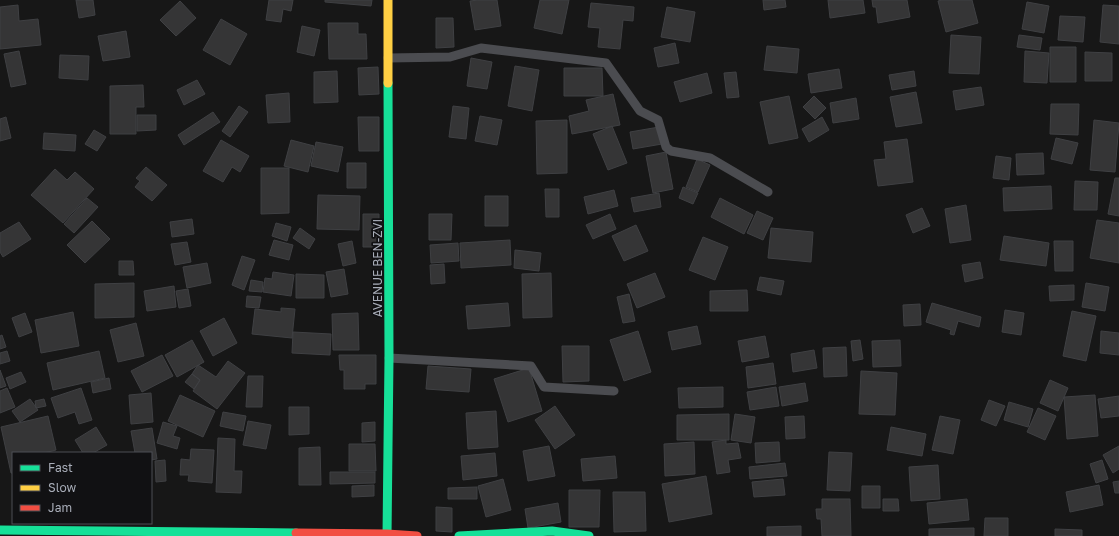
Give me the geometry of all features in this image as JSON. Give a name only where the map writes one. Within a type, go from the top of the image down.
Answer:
[{"type":"street","name":"AVENUE BEN-ZVI","points":[[387,535],[390,358],[388,0]]},
{"type":"street","points":[[0,530],[417,536]]},
{"type":"street","points":[[459,536],[552,531],[589,536]]},
{"type":"lane","points":[[388,58],[450,57],[481,48],[606,63],[640,111],[658,120],[666,146],[671,151],[710,158],[768,192]]},
{"type":"lane","points":[[390,358],[531,366],[544,387],[614,391]]},
{"type":"building","points":[[76,0],[93,0],[95,15],[79,18]]},
{"type":"building","points":[[269,0],[293,0],[291,11],[283,9],[281,22],[266,20]]},
{"type":"building","points":[[325,0],[372,0],[371,6],[325,2]]},
{"type":"building","points":[[497,0],[501,26],[475,30],[470,1]]},
{"type":"building","points":[[540,0],[569,0],[562,34],[534,28]]},
{"type":"building","points":[[763,0],[785,0],[786,7],[764,10]]},
{"type":"building","points":[[828,0],[863,0],[865,13],[830,18]]},
{"type":"building","points":[[872,0],[907,0],[910,17],[878,23],[876,7],[873,7]]},
{"type":"building","points":[[972,0],[978,23],[946,32],[938,1]]},
{"type":"building","points":[[180,1],[196,18],[176,36],[160,20]]},
{"type":"building","points":[[1027,2],[1049,6],[1044,33],[1022,29]]},
{"type":"building","points":[[591,3],[634,7],[633,21],[623,20],[620,49],[598,47],[600,28],[588,27]]},
{"type":"building","points":[[18,5],[19,21],[38,19],[41,45],[0,49],[0,7]]},
{"type":"building","points":[[1103,5],[1119,6],[1119,44],[1100,42]]},
{"type":"building","points":[[667,7],[695,12],[690,42],[661,37]]},
{"type":"building","points":[[1060,16],[1085,17],[1083,42],[1058,40]]},
{"type":"building","points":[[436,18],[453,18],[454,47],[436,48]]},
{"type":"building","points":[[221,19],[247,34],[230,65],[203,50]]},
{"type":"building","points":[[328,23],[358,23],[358,34],[366,34],[367,59],[329,59]]},
{"type":"building","points":[[302,26],[320,30],[314,56],[297,52]]},
{"type":"building","points":[[126,31],[130,57],[103,61],[98,36]]},
{"type":"building","points":[[951,35],[981,37],[979,74],[949,73]]},
{"type":"building","points":[[1019,35],[1042,38],[1040,50],[1017,47]]},
{"type":"building","points":[[675,43],[679,63],[658,67],[654,48]]},
{"type":"building","points":[[767,46],[799,49],[797,73],[764,70]]},
{"type":"building","points":[[1050,47],[1076,47],[1076,82],[1050,82]]},
{"type":"building","points":[[19,51],[26,84],[11,87],[4,54]]},
{"type":"building","points":[[1025,51],[1049,53],[1047,83],[1024,82]]},
{"type":"building","points":[[1085,52],[1112,53],[1112,81],[1085,81]]},
{"type":"building","points":[[60,55],[89,56],[88,80],[59,78]]},
{"type":"building","points":[[471,58],[492,62],[487,89],[467,86]]},
{"type":"building","points":[[515,66],[539,70],[532,111],[508,106]]},
{"type":"building","points":[[378,67],[379,94],[359,95],[358,68]]},
{"type":"building","points":[[564,68],[602,68],[603,96],[564,96]]},
{"type":"building","points":[[839,69],[842,88],[811,93],[808,74]]},
{"type":"building","points":[[337,71],[338,102],[314,103],[314,72]]},
{"type":"building","points":[[914,71],[916,86],[892,90],[889,75]]},
{"type":"building","points":[[736,72],[739,97],[727,98],[724,73]]},
{"type":"building","points":[[707,73],[712,93],[680,102],[674,82]]},
{"type":"building","points":[[197,80],[205,94],[184,105],[177,90]]},
{"type":"building","points":[[143,85],[144,107],[136,107],[136,134],[110,134],[110,86]]},
{"type":"building","points":[[981,87],[984,105],[956,110],[953,91]]},
{"type":"building","points":[[916,92],[922,123],[896,127],[890,97]]},
{"type":"building","points":[[289,93],[290,122],[268,123],[266,95]]},
{"type":"building","points":[[613,94],[620,125],[572,134],[569,116],[589,111],[586,100]]},
{"type":"building","points":[[789,96],[798,138],[769,144],[760,102]]},
{"type":"building","points":[[814,96],[826,108],[815,119],[803,107]]},
{"type":"building","points":[[856,98],[859,119],[833,123],[830,103]]},
{"type":"building","points":[[1051,104],[1079,104],[1078,135],[1050,134]]},
{"type":"building","points":[[239,106],[248,112],[230,137],[222,131]]},
{"type":"building","points":[[453,106],[469,108],[466,139],[449,137]]},
{"type":"building","points":[[213,112],[220,122],[184,145],[178,135]]},
{"type":"building","points":[[137,115],[156,115],[156,130],[137,131]]},
{"type":"building","points":[[480,116],[502,120],[497,145],[475,141]]},
{"type":"building","points":[[6,117],[11,138],[0,141],[0,119]]},
{"type":"building","points":[[358,117],[379,117],[379,151],[359,151]]},
{"type":"building","points":[[822,117],[829,130],[809,142],[802,129]]},
{"type":"building","points":[[567,120],[567,173],[537,174],[536,121]]},
{"type":"building","points":[[1094,120],[1119,123],[1115,172],[1090,170]]},
{"type":"building","points":[[612,126],[627,163],[608,170],[593,134]]},
{"type":"building","points":[[659,127],[662,144],[633,149],[630,132]]},
{"type":"building","points":[[94,130],[106,137],[97,151],[85,144]]},
{"type":"building","points":[[44,133],[76,135],[75,151],[43,149]]},
{"type":"building","points":[[1056,138],[1078,143],[1072,164],[1051,159]]},
{"type":"building","points":[[907,139],[913,182],[878,186],[874,160],[886,159],[884,142]]},
{"type":"building","points":[[221,140],[249,156],[240,172],[232,167],[223,182],[203,171]]},
{"type":"building","points":[[291,140],[314,146],[308,172],[284,166]]},
{"type":"building","points":[[316,142],[343,147],[338,172],[311,166]]},
{"type":"building","points":[[666,152],[673,189],[653,193],[646,156]]},
{"type":"building","points":[[1043,153],[1044,174],[1017,175],[1016,154]]},
{"type":"building","points":[[996,156],[1011,158],[1009,180],[993,178]]},
{"type":"building","points":[[697,159],[710,165],[698,192],[686,187]]},
{"type":"building","points":[[347,163],[366,163],[366,188],[347,188]]},
{"type":"building","points":[[146,167],[167,185],[152,201],[135,187],[140,181],[136,178]]},
{"type":"building","points":[[261,168],[289,168],[289,213],[261,214]]},
{"type":"building","points":[[55,169],[67,180],[75,172],[94,189],[63,223],[31,195]]},
{"type":"building","points":[[1115,178],[1119,178],[1119,216],[1108,214]]},
{"type":"building","points":[[1075,181],[1098,182],[1097,210],[1074,210]]},
{"type":"building","points":[[1051,186],[1052,209],[1004,211],[1003,188]]},
{"type":"building","points":[[683,187],[698,193],[693,204],[679,198]]},
{"type":"building","points":[[545,189],[559,189],[559,217],[546,217]]},
{"type":"building","points":[[614,190],[618,206],[588,214],[584,197]]},
{"type":"building","points":[[659,193],[661,207],[634,212],[631,198]]},
{"type":"building","points":[[318,195],[360,196],[359,230],[317,229]]},
{"type":"building","points":[[485,196],[508,196],[508,226],[485,226]]},
{"type":"building","points":[[87,198],[98,207],[74,233],[64,224]]},
{"type":"building","points":[[720,198],[753,215],[744,234],[711,217]]},
{"type":"building","points":[[966,205],[971,240],[950,243],[945,209]]},
{"type":"building","points":[[922,208],[930,226],[913,233],[906,215]]},
{"type":"building","points":[[757,211],[773,218],[763,240],[747,233]]},
{"type":"building","points":[[363,214],[379,214],[379,247],[363,247]]},
{"type":"building","points":[[429,214],[452,214],[451,240],[429,240]]},
{"type":"building","points":[[610,214],[616,229],[593,239],[586,225]]},
{"type":"building","points":[[192,219],[194,234],[172,237],[170,222]]},
{"type":"building","points":[[1097,220],[1119,223],[1119,263],[1090,258]]},
{"type":"building","points":[[92,221],[110,239],[85,263],[67,245]]},
{"type":"building","points":[[19,222],[31,239],[3,257],[0,252],[0,233]]},
{"type":"building","points":[[276,223],[291,227],[287,241],[272,236]]},
{"type":"building","points":[[636,225],[648,251],[624,261],[612,236]]},
{"type":"building","points":[[300,228],[315,239],[309,249],[293,238]]},
{"type":"building","points":[[771,228],[813,232],[811,262],[768,258]]},
{"type":"building","points":[[1004,236],[1049,243],[1046,266],[1000,260]]},
{"type":"building","points":[[703,237],[728,247],[715,280],[689,270]]},
{"type":"building","points":[[274,240],[293,245],[289,260],[269,255]]},
{"type":"building","points":[[510,240],[511,265],[461,268],[460,243]]},
{"type":"building","points":[[352,241],[356,263],[343,266],[338,244]]},
{"type":"building","points":[[1054,241],[1073,241],[1073,271],[1055,271]]},
{"type":"building","points":[[187,242],[191,262],[175,265],[171,244]]},
{"type":"building","points":[[458,243],[459,261],[431,263],[430,245]]},
{"type":"building","points":[[515,250],[541,253],[539,271],[514,268]]},
{"type":"building","points":[[242,256],[255,260],[244,290],[232,285]]},
{"type":"building","points":[[119,261],[133,261],[134,275],[119,275]]},
{"type":"building","points":[[980,262],[983,278],[965,282],[962,265]]},
{"type":"building","points":[[207,263],[211,283],[187,288],[183,267]]},
{"type":"building","points":[[444,264],[445,283],[431,284],[430,265]]},
{"type":"building","points":[[344,269],[348,294],[331,297],[326,272]]},
{"type":"building","points":[[273,272],[294,275],[291,296],[263,292],[265,278],[272,279]]},
{"type":"building","points":[[551,273],[552,317],[523,318],[522,274]]},
{"type":"building","points":[[655,273],[665,297],[637,308],[627,284]]},
{"type":"building","points":[[296,274],[324,275],[324,298],[296,298]]},
{"type":"building","points":[[760,277],[784,281],[781,295],[757,290]]},
{"type":"building","points":[[251,280],[263,282],[262,292],[249,291]]},
{"type":"building","points":[[134,283],[134,317],[95,318],[95,284]]},
{"type":"building","points":[[1086,283],[1109,287],[1105,311],[1082,307]]},
{"type":"building","points":[[1074,285],[1074,300],[1050,301],[1049,286]]},
{"type":"building","points":[[174,286],[176,307],[147,311],[144,291]]},
{"type":"building","points":[[188,289],[191,306],[179,308],[176,291]]},
{"type":"building","points":[[747,290],[748,311],[710,311],[710,291]]},
{"type":"building","points":[[629,294],[635,321],[623,323],[617,297]]},
{"type":"building","points":[[247,296],[261,297],[259,308],[246,307]]},
{"type":"building","points":[[508,303],[510,326],[468,329],[466,306]]},
{"type":"building","points":[[932,303],[981,317],[979,327],[958,321],[954,335],[950,334],[951,330],[926,322]]},
{"type":"building","points":[[920,304],[921,325],[904,326],[903,305]]},
{"type":"building","points":[[281,308],[295,309],[292,338],[252,334],[255,309],[281,312]]},
{"type":"building","points":[[1005,310],[1024,313],[1021,335],[1002,332]]},
{"type":"building","points":[[1072,311],[1096,316],[1086,361],[1063,356]]},
{"type":"building","points":[[73,312],[79,346],[41,353],[35,320]]},
{"type":"building","points":[[25,313],[32,332],[19,337],[12,318]]},
{"type":"building","points":[[358,313],[359,350],[333,350],[332,314]]},
{"type":"building","points":[[224,318],[237,343],[213,356],[200,331]]},
{"type":"building","points":[[136,323],[144,356],[118,362],[110,330]]},
{"type":"building","points":[[697,326],[701,344],[672,350],[668,332]]},
{"type":"building","points":[[638,331],[651,372],[624,381],[610,340]]},
{"type":"building","points":[[1101,331],[1119,333],[1119,355],[1100,353]]},
{"type":"building","points":[[293,332],[331,334],[330,355],[292,353]]},
{"type":"building","points":[[2,335],[6,347],[0,349],[0,336]]},
{"type":"building","points":[[765,336],[769,357],[742,362],[738,341]]},
{"type":"building","points":[[192,340],[204,362],[177,377],[165,355]]},
{"type":"building","points":[[860,340],[863,359],[853,361],[851,341]]},
{"type":"building","points":[[900,340],[901,366],[873,367],[872,341]]},
{"type":"building","points":[[562,346],[589,346],[589,381],[563,382]]},
{"type":"building","points":[[846,347],[847,376],[824,377],[823,348]]},
{"type":"building","points":[[814,350],[817,368],[793,372],[791,354]]},
{"type":"building","points":[[7,351],[10,361],[0,364],[0,353]]},
{"type":"building","points":[[99,351],[105,378],[53,390],[47,363]]},
{"type":"building","points":[[162,355],[173,376],[142,392],[131,371]]},
{"type":"building","points":[[339,355],[376,355],[376,384],[365,384],[365,389],[344,389],[344,370],[340,370]]},
{"type":"building","points":[[228,361],[245,373],[217,409],[193,391],[200,380],[192,374],[198,365],[216,377]]},
{"type":"building","points":[[773,363],[776,384],[748,388],[746,367]]},
{"type":"building","points":[[428,366],[471,369],[469,392],[426,389]]},
{"type":"building","points":[[529,368],[542,411],[508,422],[494,379]]},
{"type":"building","points":[[0,370],[6,386],[0,388]]},
{"type":"building","points":[[861,371],[897,373],[895,415],[859,414]]},
{"type":"building","points":[[21,372],[26,382],[10,389],[6,378]]},
{"type":"building","points":[[192,374],[200,380],[194,389],[185,382]]},
{"type":"building","points":[[248,376],[263,376],[262,407],[246,407]]},
{"type":"building","points":[[109,378],[111,389],[93,393],[91,382]]},
{"type":"building","points":[[1050,380],[1068,388],[1058,411],[1040,403]]},
{"type":"building","points":[[805,383],[808,401],[782,406],[779,387]]},
{"type":"building","points":[[723,387],[723,407],[679,408],[678,388]]},
{"type":"building","points":[[776,387],[779,406],[750,410],[747,392]]},
{"type":"building","points":[[7,388],[15,407],[0,413],[0,391]]},
{"type":"building","points":[[81,388],[92,420],[79,424],[75,412],[58,418],[51,398]]},
{"type":"building","points":[[151,393],[153,422],[131,424],[129,395]]},
{"type":"building","points":[[180,395],[215,411],[203,437],[168,421]]},
{"type":"building","points":[[1095,395],[1098,436],[1067,439],[1064,397]]},
{"type":"building","points":[[1119,396],[1119,416],[1101,418],[1098,399]]},
{"type":"building","points":[[30,399],[38,410],[20,422],[12,411]]},
{"type":"building","points":[[44,399],[46,406],[36,408],[35,401]]},
{"type":"building","points":[[989,400],[1005,406],[996,426],[981,420]]},
{"type":"building","points":[[1009,402],[1033,409],[1028,427],[1004,420]]},
{"type":"building","points":[[555,406],[575,435],[555,449],[535,420]]},
{"type":"building","points":[[289,407],[309,407],[309,434],[289,435]]},
{"type":"building","points":[[1038,408],[1056,416],[1045,440],[1027,432]]},
{"type":"building","points":[[496,411],[498,447],[468,449],[466,413]]},
{"type":"building","points":[[223,412],[246,416],[243,431],[220,426]]},
{"type":"building","points":[[729,414],[729,440],[677,440],[677,415]]},
{"type":"building","points":[[735,414],[755,417],[751,443],[731,440]]},
{"type":"building","points":[[48,416],[56,450],[48,452],[12,452],[11,473],[1,427]]},
{"type":"building","points":[[804,416],[805,438],[786,439],[785,417]]},
{"type":"building","points":[[940,416],[960,420],[953,454],[932,450]]},
{"type":"building","points":[[248,421],[271,425],[266,449],[243,445]]},
{"type":"building","points":[[163,422],[177,426],[173,436],[180,438],[177,449],[157,443]]},
{"type":"building","points":[[375,422],[375,441],[362,442],[362,423]]},
{"type":"building","points":[[96,427],[107,445],[95,452],[82,452],[75,440]]},
{"type":"building","points":[[891,427],[926,434],[922,456],[887,450]]},
{"type":"building","points":[[152,428],[157,459],[152,460],[152,452],[135,452],[131,431]]},
{"type":"building","points":[[218,438],[235,439],[234,471],[242,471],[241,493],[216,492]]},
{"type":"building","points":[[726,440],[726,444],[738,443],[741,458],[728,460],[730,472],[717,474],[712,442]]},
{"type":"building","points":[[694,442],[695,474],[665,476],[664,444]]},
{"type":"building","points":[[779,442],[780,461],[756,463],[755,443]]},
{"type":"building","points":[[349,444],[375,444],[376,471],[349,471]]},
{"type":"building","points":[[549,446],[555,476],[528,481],[523,451]]},
{"type":"building","points":[[1119,446],[1119,469],[1113,473],[1103,455]]},
{"type":"building","points":[[320,447],[321,485],[299,485],[299,448]]},
{"type":"building","points":[[191,449],[214,450],[212,483],[188,481],[189,475],[180,475],[181,459],[190,460]]},
{"type":"building","points":[[829,452],[852,453],[850,491],[827,490]]},
{"type":"building","points":[[495,453],[497,476],[463,480],[461,456]]},
{"type":"building","points":[[615,456],[617,478],[583,481],[581,459]]},
{"type":"building","points":[[165,460],[166,481],[156,482],[155,461]]},
{"type":"building","points":[[1102,460],[1108,479],[1096,483],[1090,464]]},
{"type":"building","points":[[785,463],[787,476],[750,479],[749,467]]},
{"type":"building","points":[[938,465],[940,499],[911,501],[909,467]]},
{"type":"building","points":[[330,472],[375,472],[375,483],[330,484]]},
{"type":"building","points":[[706,476],[712,514],[669,522],[662,484]]},
{"type":"building","points":[[503,479],[511,510],[486,517],[478,486]]},
{"type":"building","points":[[783,479],[785,495],[754,497],[752,482]]},
{"type":"building","points":[[1119,481],[1119,493],[1115,493],[1113,482]]},
{"type":"building","points":[[374,485],[374,496],[352,497],[352,486]]},
{"type":"building","points":[[1099,485],[1103,505],[1070,512],[1066,492]]},
{"type":"building","points":[[862,486],[880,486],[880,508],[862,508]]},
{"type":"building","points":[[477,487],[477,499],[448,499],[448,488]]},
{"type":"building","points":[[569,490],[600,490],[599,527],[569,527]]},
{"type":"building","points":[[613,492],[645,492],[646,531],[614,532]]},
{"type":"building","points":[[822,499],[850,499],[851,536],[822,536],[821,519],[817,519],[816,509],[822,509]]},
{"type":"building","points":[[883,499],[898,499],[899,511],[883,511]]},
{"type":"building","points":[[967,499],[969,520],[929,524],[927,503]]},
{"type":"building","points":[[558,503],[561,522],[528,528],[525,509]]},
{"type":"building","points":[[436,507],[452,508],[452,532],[436,531]]},
{"type":"building","points":[[985,518],[1008,518],[1008,536],[984,536]]},
{"type":"building","points":[[801,526],[801,536],[767,536],[767,527]]},
{"type":"building","points":[[974,528],[974,536],[929,536],[929,529]]},
{"type":"building","points":[[1055,529],[1082,530],[1082,536],[1055,536]]},
{"type":"traffic: fast","points":[[387,536],[389,358],[388,83]]},
{"type":"traffic: fast","points":[[0,530],[296,533]]},
{"type":"traffic: fast","points":[[459,536],[552,531],[589,536]]},
{"type":"traffic: slow","points":[[388,0],[388,83]]},
{"type":"traffic: jam","points":[[296,533],[387,534],[417,536]]}]
